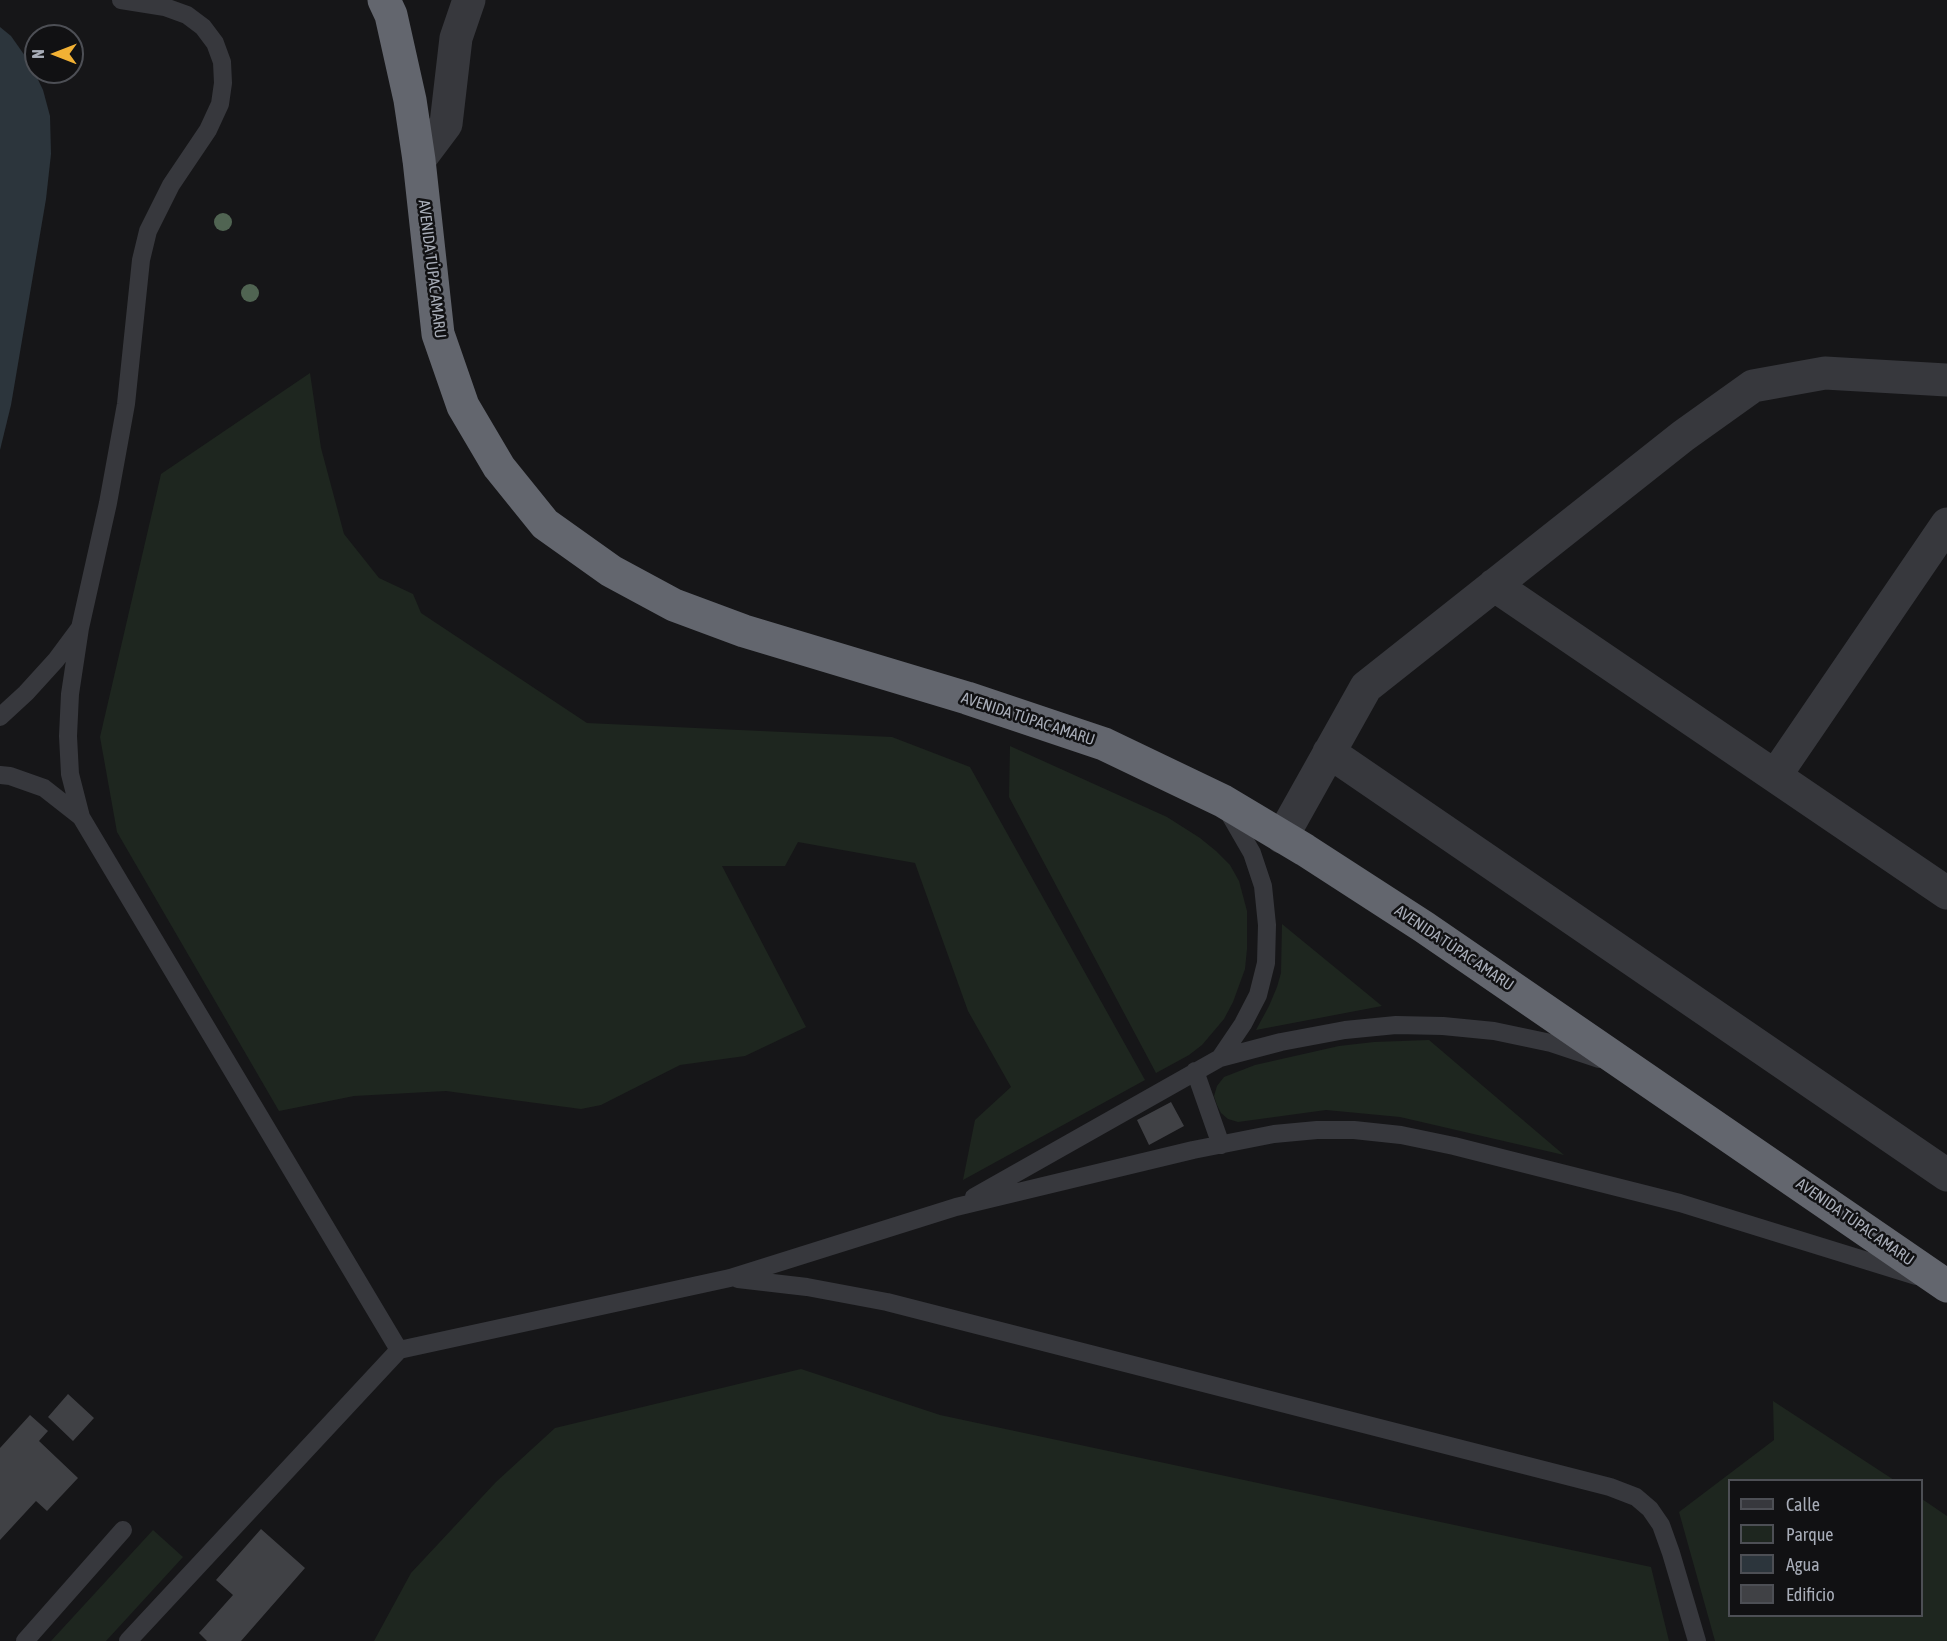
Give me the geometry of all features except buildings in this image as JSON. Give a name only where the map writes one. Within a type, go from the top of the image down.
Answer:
[{"type":"highway","name":"AVENIDA TÚPAC AMARU","points":[[384,0],[391,15],[410,100],[419,160],[438,334],[463,406],[499,467],[545,524],[611,572],[674,605],[744,631],[967,698],[1104,744],[1222,801],[1424,927],[1946,1286]]},
{"type":"street","points":[[419,160],[446,124],[456,38],[469,0]]},
{"type":"street","points":[[1282,837],[1366,687],[1683,436],[1752,386],[1825,373],[1947,380]]},
{"type":"street","points":[[1775,776],[1947,524]]},
{"type":"street","points":[[1494,585],[1775,776],[1945,887]]},
{"type":"street","points":[[1329,752],[1947,1175]]},
{"type":"lane","points":[[121,0],[165,7],[187,15],[203,27],[215,43],[222,62],[223,83],[220,104],[208,130],[171,185],[148,231],[141,260],[126,404],[108,503],[80,628],[70,694],[68,736],[70,774],[81,817],[399,1350]]},
{"type":"lane","points":[[0,717],[56,660],[80,628]]},
{"type":"lane","points":[[0,775],[10,776],[44,788],[81,817]]},
{"type":"lane","points":[[1220,1058],[1243,1024],[1258,994],[1266,963],[1267,925],[1263,886],[1252,854],[1222,801]]},
{"type":"lane","points":[[956,1207],[1220,1058],[1281,1042],[1345,1030],[1396,1024],[1443,1026],[1494,1031],[1551,1043],[1635,1071]]},
{"type":"lane","points":[[1195,1071],[1221,1144]]},
{"type":"lane","points":[[128,1641],[399,1350],[730,1278],[956,1207],[1221,1144],[1274,1134],[1317,1130],[1354,1130],[1401,1135],[1454,1146],[1680,1203],[1946,1286]]},
{"type":"lane","points":[[730,1278],[807,1287],[887,1302],[1610,1487],[1636,1497],[1650,1509],[1660,1525],[1671,1553],[1697,1641]]},
{"type":"lane","points":[[25,1641],[123,1530]]},
{"type":"green space","points":[[310,373],[321,448],[344,534],[379,578],[413,594],[421,613],[587,723],[892,737],[970,767],[1145,1080],[963,1180],[975,1120],[1011,1087],[968,1011],[915,863],[798,842],[785,866],[722,866],[806,1027],[745,1056],[680,1065],[601,1105],[581,1109],[446,1091],[354,1096],[279,1111],[117,832],[100,737],[161,474]]},
{"type":"green space","points":[[1010,746],[1167,817],[1216,851],[1230,865],[1239,881],[1247,911],[1247,949],[1245,969],[1233,1002],[1224,1019],[1202,1045],[1156,1073],[1009,797]]},
{"type":"green space","points":[[1282,924],[1382,1006],[1256,1030],[1269,1006],[1281,973]]},
{"type":"green space","points":[[1429,1040],[1564,1155],[1400,1117],[1326,1110],[1238,1122],[1228,1119],[1221,1113],[1214,1096],[1217,1086],[1224,1077],[1255,1065],[1339,1046]]},
{"type":"green space","points":[[801,1369],[940,1415],[1651,1567],[1669,1641],[374,1641],[411,1573],[496,1482],[555,1428]]},
{"type":"green space","points":[[1773,1401],[1892,1479],[1728,1479],[1728,1617],[1923,1617],[1923,1500],[1947,1516],[1947,1641],[1715,1641],[1679,1512],[1774,1440]]},
{"type":"green space","points":[[153,1530],[183,1557],[106,1641],[51,1641]]},
{"type":"water","points":[[0,27],[11,36],[24,54],[24,84],[40,84],[43,90],[50,116],[51,154],[46,199],[11,405],[0,450]]}]
